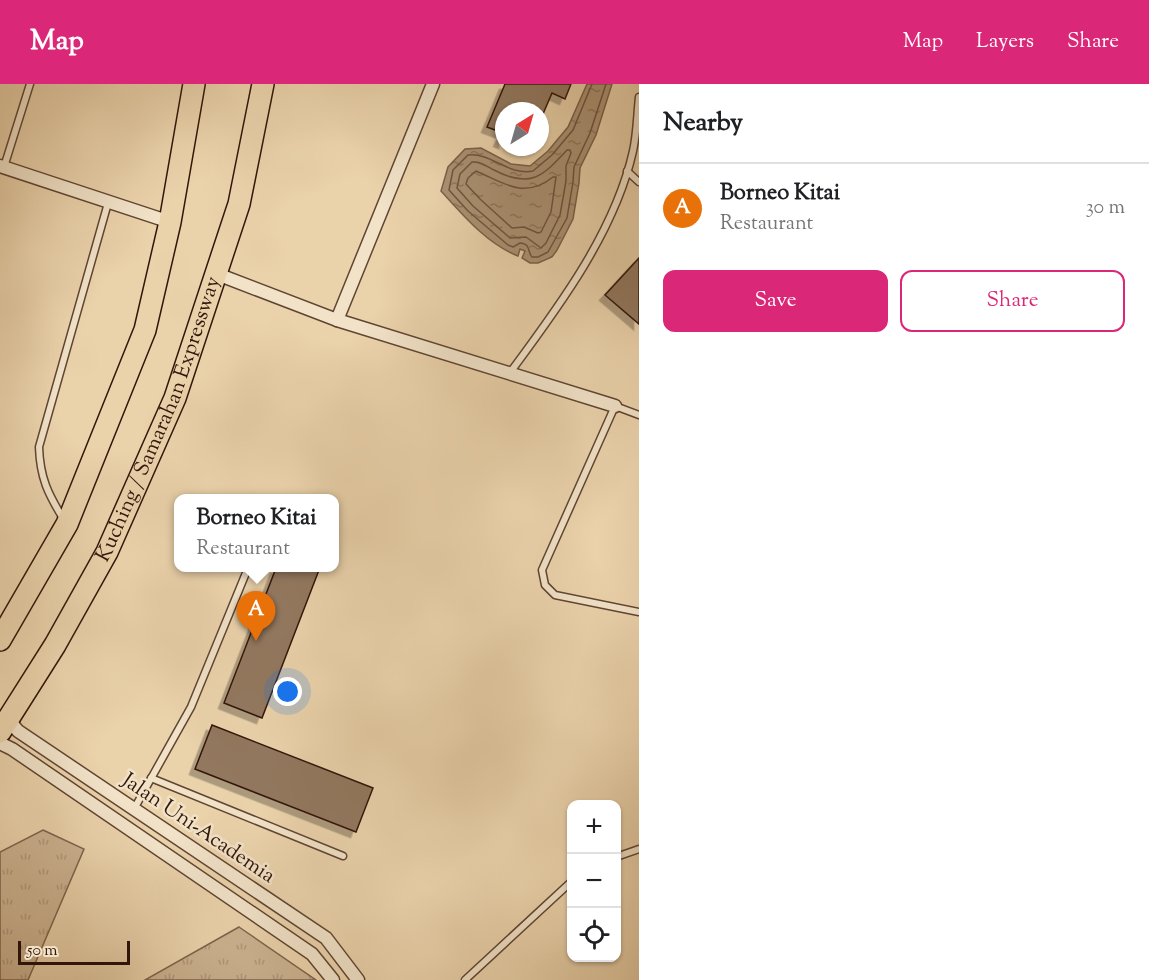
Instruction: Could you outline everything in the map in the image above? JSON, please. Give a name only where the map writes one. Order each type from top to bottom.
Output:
[{"type":"highway","points":[[0,640],[67,524],[145,330],[170,222],[194,84]]},
{"type":"highway","name":"Kuching / Samarahan Expressway","points":[[4,726],[55,645],[108,552],[175,398],[239,204],[263,84]]},
{"type":"street","points":[[337,320],[433,84]]},
{"type":"street","points":[[2,167],[170,222]]},
{"type":"street","points":[[217,274],[337,320],[615,406]]},
{"type":"street","name":"Jalan Uni-Academia","points":[[4,726],[18,731],[326,938],[358,980]]},
{"type":"street","name":"Jalan Uni-Academia","points":[[0,743],[12,748],[312,954],[333,980]]},
{"type":"lane","points":[[2,167],[30,84]]},
{"type":"lane","points":[[509,374],[587,261],[616,203],[627,171],[637,125],[639,97]]},
{"type":"lane","points":[[627,171],[639,182]]},
{"type":"lane","points":[[67,524],[48,494],[42,477],[39,447],[108,203]]},
{"type":"lane","points":[[639,415],[615,406],[542,570],[544,585],[555,595],[639,612]]},
{"type":"lane","points":[[134,809],[191,707],[246,572]]},
{"type":"lane","points":[[151,778],[343,856]]},
{"type":"lane","points":[[621,855],[639,849]]},
{"type":"lane","points":[[465,980],[567,887]]},
{"type":"green space","points":[[43,830],[84,849],[28,980],[0,980],[0,852]]},
{"type":"green space","points":[[239,927],[316,980],[145,980]]},
{"type":"water","points":[[587,84],[612,84],[596,135],[580,168],[573,219],[552,257],[538,263],[530,263],[522,258],[525,251],[520,249],[518,256],[507,251],[467,219],[441,191],[448,167],[465,149],[481,148],[511,164],[530,166],[542,156],[549,156],[549,150],[568,127]]},
{"type":"building","points":[[505,84],[571,84],[565,99],[552,93],[548,102],[497,102]]},
{"type":"building","points":[[495,108],[495,130],[487,127]]},
{"type":"building","points":[[639,258],[639,324],[605,295]]},
{"type":"building","points":[[274,572],[318,572],[262,718],[224,703]]},
{"type":"building","points":[[212,725],[373,788],[356,832],[195,769]]},
{"type":"place","name":"Borneo Kitai","points":[[256,641]]}]
